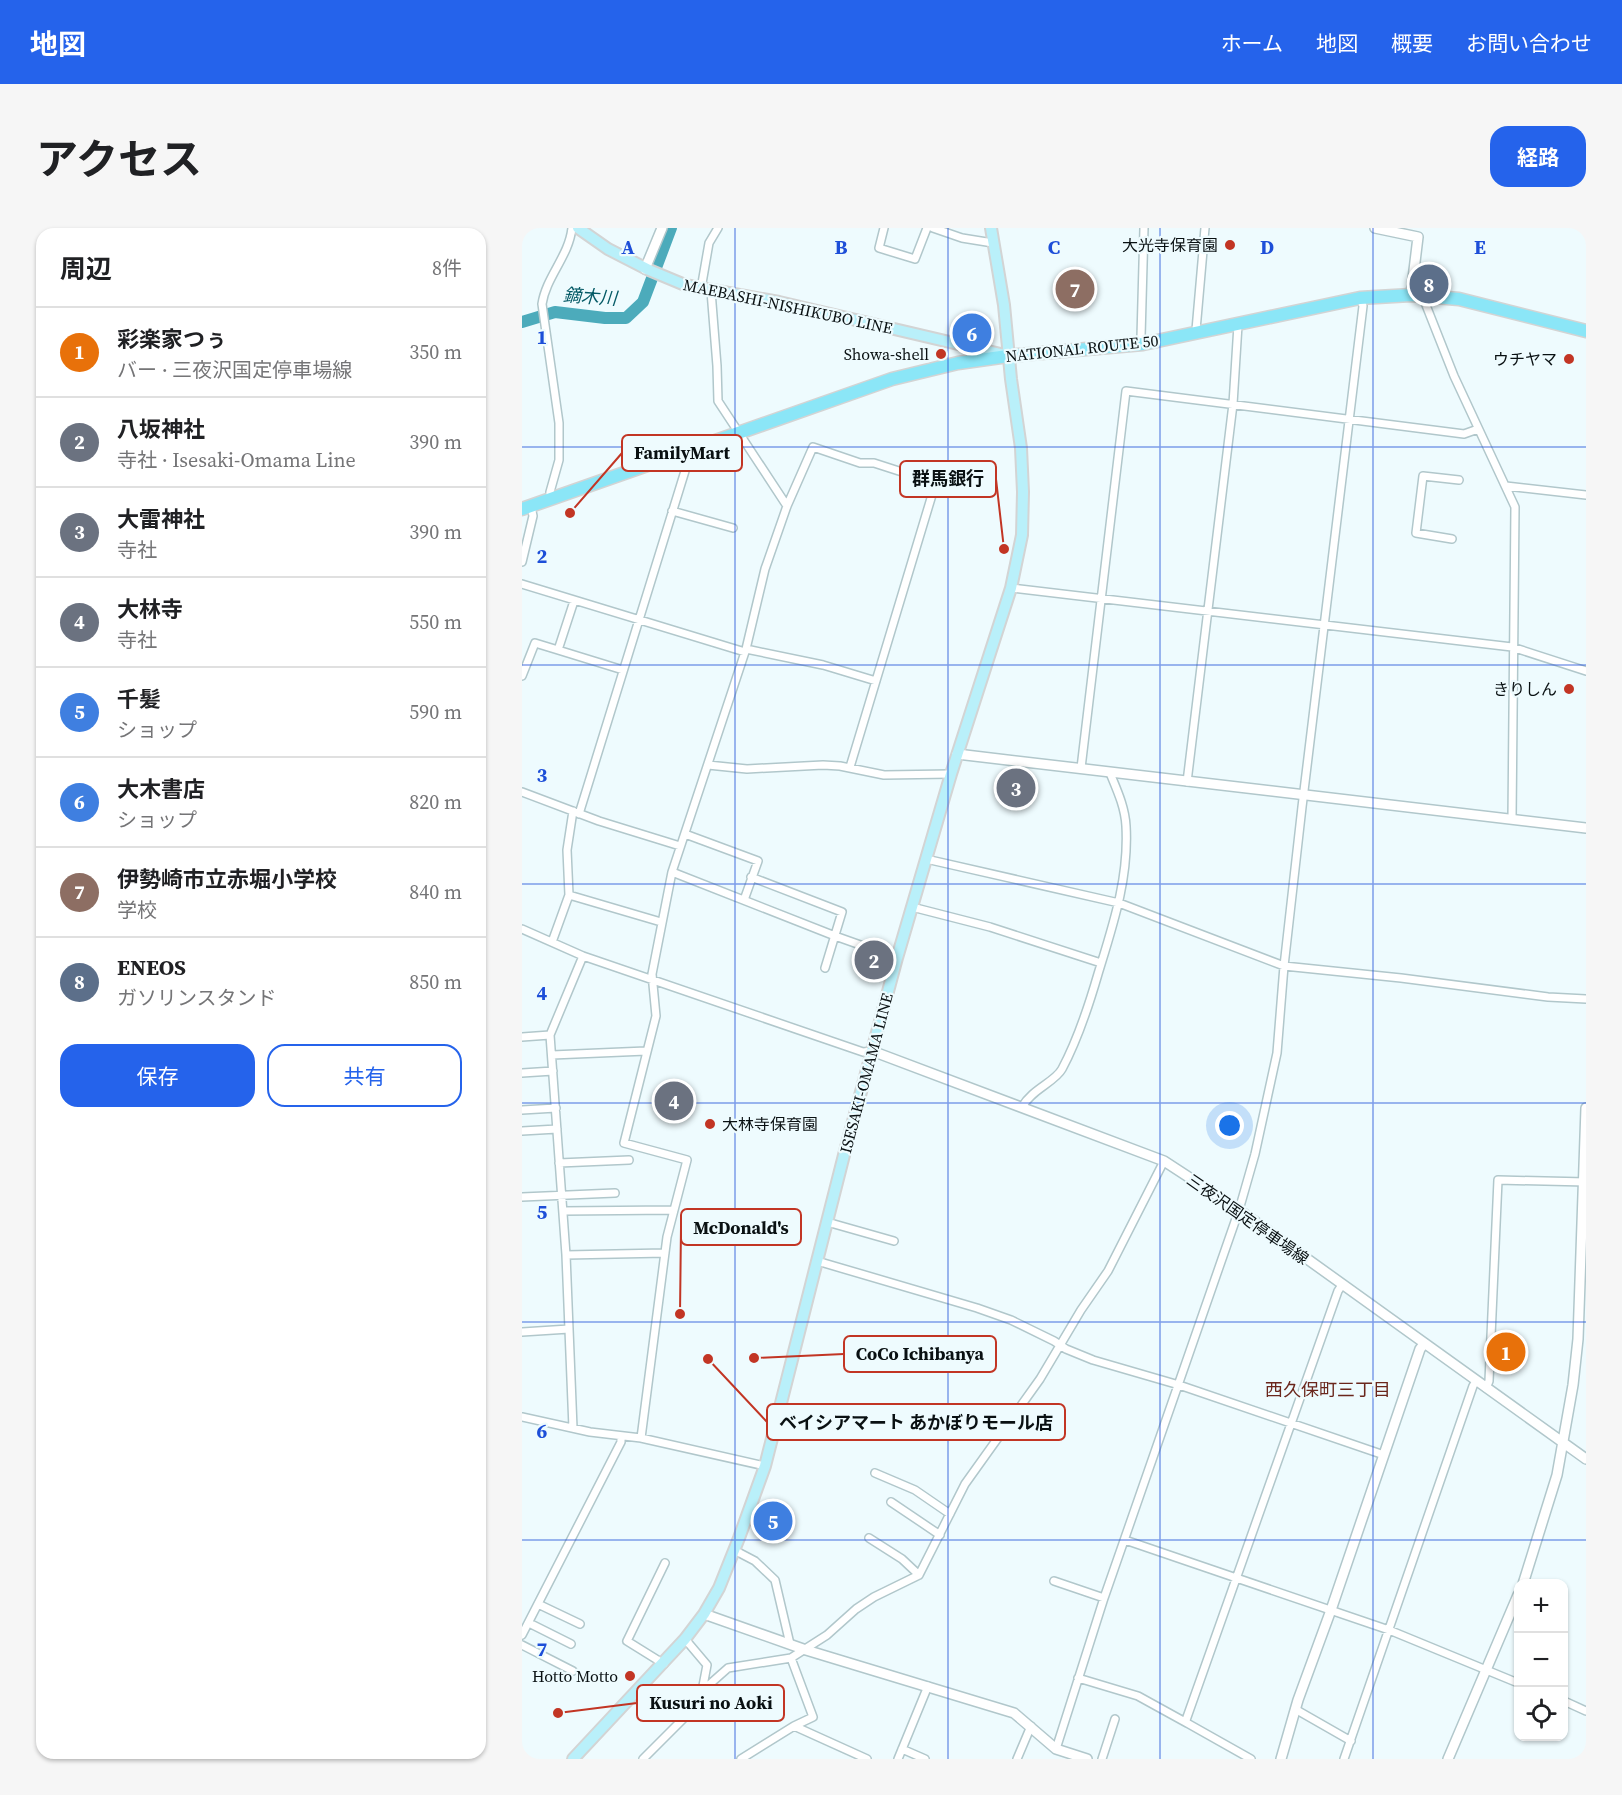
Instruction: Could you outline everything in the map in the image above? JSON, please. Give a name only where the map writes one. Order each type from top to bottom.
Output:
[{"type":"highway","name":"NATIONAL ROUTE 50","points":[[527,507],[915,372],[1008,356],[1122,347],[1238,325],[1360,298],[1417,295],[1459,299],[1586,331]]},
{"type":"main road","name":"MAEBASHI-NISHIKUBO LINE","points":[[578,228],[608,249],[647,270],[706,290],[779,302],[1008,356]]},
{"type":"main road","name":"ISESAKI-OMAMA LINE","points":[[573,1759],[685,1639],[704,1614],[734,1550],[765,1466],[897,958],[957,754],[1011,588],[1022,535],[1021,448],[1008,356],[1004,305],[991,228]]},
{"type":"street","points":[[550,499],[560,444],[556,397],[542,309],[543,295],[569,243],[572,228]]},
{"type":"street","points":[[647,270],[662,228]]},
{"type":"street","points":[[718,228],[709,243],[706,290],[717,366],[718,401],[788,506]]},
{"type":"street","points":[[884,228],[879,248],[915,259],[927,228]]},
{"type":"street","points":[[933,228],[962,238],[993,243]]},
{"type":"street","points":[[1141,337],[1143,228]]},
{"type":"street","points":[[1196,330],[1205,228]]},
{"type":"street","points":[[1375,228],[1418,232],[1417,295],[1515,507],[1512,819]]},
{"type":"street","points":[[1056,1749],[1104,1598],[1239,1210],[1255,1154],[1277,1053],[1284,966],[1363,306],[1360,298]]},
{"type":"street","points":[[1187,782],[1233,404],[1238,325]]},
{"type":"street","points":[[1082,768],[1126,392],[1464,434],[1478,429]]},
{"type":"street","points":[[641,1438],[665,1253],[687,1160],[624,1143],[656,1016],[652,978],[661,922],[680,846],[745,650],[760,583],[788,506],[813,447],[860,463],[874,462],[933,482],[935,485],[850,767]]},
{"type":"street","points":[[552,942],[569,895],[567,850],[576,812],[685,471],[685,452]]},
{"type":"street","points":[[1452,539],[1416,533],[1423,476],[1459,480]]},
{"type":"street","points":[[1506,486],[1586,495]]},
{"type":"street","points":[[522,562],[533,513],[527,507]]},
{"type":"street","points":[[672,511],[733,528]]},
{"type":"street","points":[[522,584],[745,650],[823,665],[876,681]]},
{"type":"street","points":[[1011,588],[1512,647],[1586,671]]},
{"type":"street","points":[[558,650],[574,601]]},
{"type":"street","points":[[522,676],[535,643],[623,670]]},
{"type":"street","points":[[957,754],[1586,828]]},
{"type":"street","points":[[708,765],[747,769],[823,765],[850,767],[884,776],[951,774]]},
{"type":"street","points":[[1022,1107],[1026,1099],[1061,1070],[1090,1000],[1124,885],[1126,826],[1124,808],[1110,773]]},
{"type":"street","points":[[522,792],[680,846]]},
{"type":"street","points":[[685,834],[758,861],[744,900]]},
{"type":"street","points":[[926,859],[1119,903],[1284,966],[1548,997],[1586,999]]},
{"type":"street","points":[[672,872],[897,958]]},
{"type":"street","points":[[751,877],[842,912],[825,968]]},
{"type":"street","points":[[569,895],[661,922]]},
{"type":"street","points":[[912,907],[990,927],[1101,963]]},
{"type":"street","points":[[522,929],[584,956],[863,1052],[872,1051]]},
{"type":"street","points":[[573,1428],[566,1255],[550,1035],[584,956]]},
{"type":"street","points":[[522,1037],[550,1035]]},
{"type":"street","points":[[552,1055],[646,1051]]},
{"type":"street","name":"三夜沢国定停車場線","points":[[872,1051],[1164,1161],[1239,1210],[1586,1459]]},
{"type":"street","points":[[522,1073],[553,1071]]},
{"type":"street","points":[[522,1110],[556,1108]]},
{"type":"street","points":[[1525,1579],[1557,1475],[1573,1384],[1578,1339],[1586,1108]]},
{"type":"street","points":[[522,1131],[557,1128]]},
{"type":"street","points":[[560,1163],[628,1160]]},
{"type":"street","points":[[643,1759],[686,1716],[702,1691],[728,1668],[791,1658],[806,1650],[874,1597],[919,1575],[965,1484],[1015,1416],[1119,1250],[1164,1161]]},
{"type":"street","points":[[1486,1388],[1489,1381],[1498,1180],[1585,1182]]},
{"type":"street","points":[[522,1197],[615,1193]]},
{"type":"street","points":[[562,1211],[674,1210]]},
{"type":"street","points":[[827,1222],[894,1241]]},
{"type":"street","points":[[566,1255],[665,1253]]},
{"type":"street","points":[[818,1261],[1004,1317],[1093,1360],[1179,1385],[1384,1455]]},
{"type":"street","points":[[1187,1724],[1186,1720],[1290,1424],[1342,1285]]},
{"type":"street","points":[[522,1332],[569,1329]]},
{"type":"street","points":[[1281,1759],[1295,1709],[1420,1349],[1424,1344]]},
{"type":"street","points":[[1344,1759],[1476,1382]]},
{"type":"street","points":[[522,1417],[621,1437],[641,1438],[765,1466]]},
{"type":"street","points":[[522,1635],[621,1442],[621,1437]]},
{"type":"street","points":[[875,1473],[915,1490],[950,1514]]},
{"type":"street","points":[[891,1502],[940,1535]]},
{"type":"street","points":[[869,1538],[902,1559],[919,1575]]},
{"type":"street","points":[[1125,1540],[1389,1630],[1514,1681]]},
{"type":"street","points":[[734,1550],[755,1561],[775,1580],[790,1644]]},
{"type":"street","points":[[664,1563],[627,1641],[664,1664]]},
{"type":"street","points":[[1054,1581],[1104,1598]]},
{"type":"street","points":[[538,1604],[579,1624]]},
{"type":"street","points":[[1448,1759],[1514,1604]]},
{"type":"street","points":[[704,1614],[806,1650],[1014,1713],[1056,1749],[1087,1759]]},
{"type":"street","points":[[526,1625],[571,1644]]},
{"type":"street","points":[[685,1639],[707,1665],[702,1691]]},
{"type":"street","points":[[522,1645],[573,1671]]},
{"type":"street","points":[[741,1759],[813,1717],[791,1658]]},
{"type":"street","points":[[1078,1678],[1138,1696],[1251,1759]]},
{"type":"street","points":[[898,1759],[928,1686]]},
{"type":"street","points":[[1568,1703],[1586,1711]]},
{"type":"street","points":[[1295,1709],[1351,1740]]},
{"type":"street","points":[[1102,1759],[1115,1719]]},
{"type":"street","points":[[794,1726],[867,1759]]},
{"type":"street","points":[[1017,1759],[1031,1726]]},
{"type":"street","points":[[902,1749],[925,1759]]},
{"type":"waterway","name":"鏑木川","points":[[522,322],[555,312],[626,318],[643,302],[671,228]]},
{"type":"place","name":"大光寺保育園","points":[[1230,245]]},
{"type":"place","name":"ENEOS","points":[[1429,284]]},
{"type":"place","name":"伊勢崎市立赤堀小学校","points":[[1075,289]]},
{"type":"place","name":"大木書店","points":[[972,333]]},
{"type":"place","name":"Showa-shell","points":[[941,354]]},
{"type":"place","name":"ウチヤマ","points":[[1569,359]]},
{"type":"place","name":"FamilyMart","points":[[570,513]]},
{"type":"place","name":"群馬銀行","points":[[1004,549]]},
{"type":"place","name":"きりしん","points":[[1569,689]]},
{"type":"place","name":"大雷神社","points":[[1016,788]]},
{"type":"place","name":"八坂神社","points":[[874,960]]},
{"type":"place","name":"大林寺","points":[[674,1101]]},
{"type":"place","name":"大林寺保育園","points":[[710,1124]]},
{"type":"place","name":"McDonald's","points":[[680,1314]]},
{"type":"place","name":"彩楽家つぅ","points":[[1506,1352]]},
{"type":"place","name":"CoCo Ichibanya","points":[[754,1358]]},
{"type":"place","name":"ベイシアマート あかぼりモール店","points":[[708,1359]]},
{"type":"place","name":"千髪","points":[[773,1521]]},
{"type":"place","name":"Hotto Motto","points":[[630,1676]]},
{"type":"place","name":"Kusuri no Aoki","points":[[558,1713]]},
{"type":"district","name":"西久保町三丁目","points":[[1328,1390]]}]
